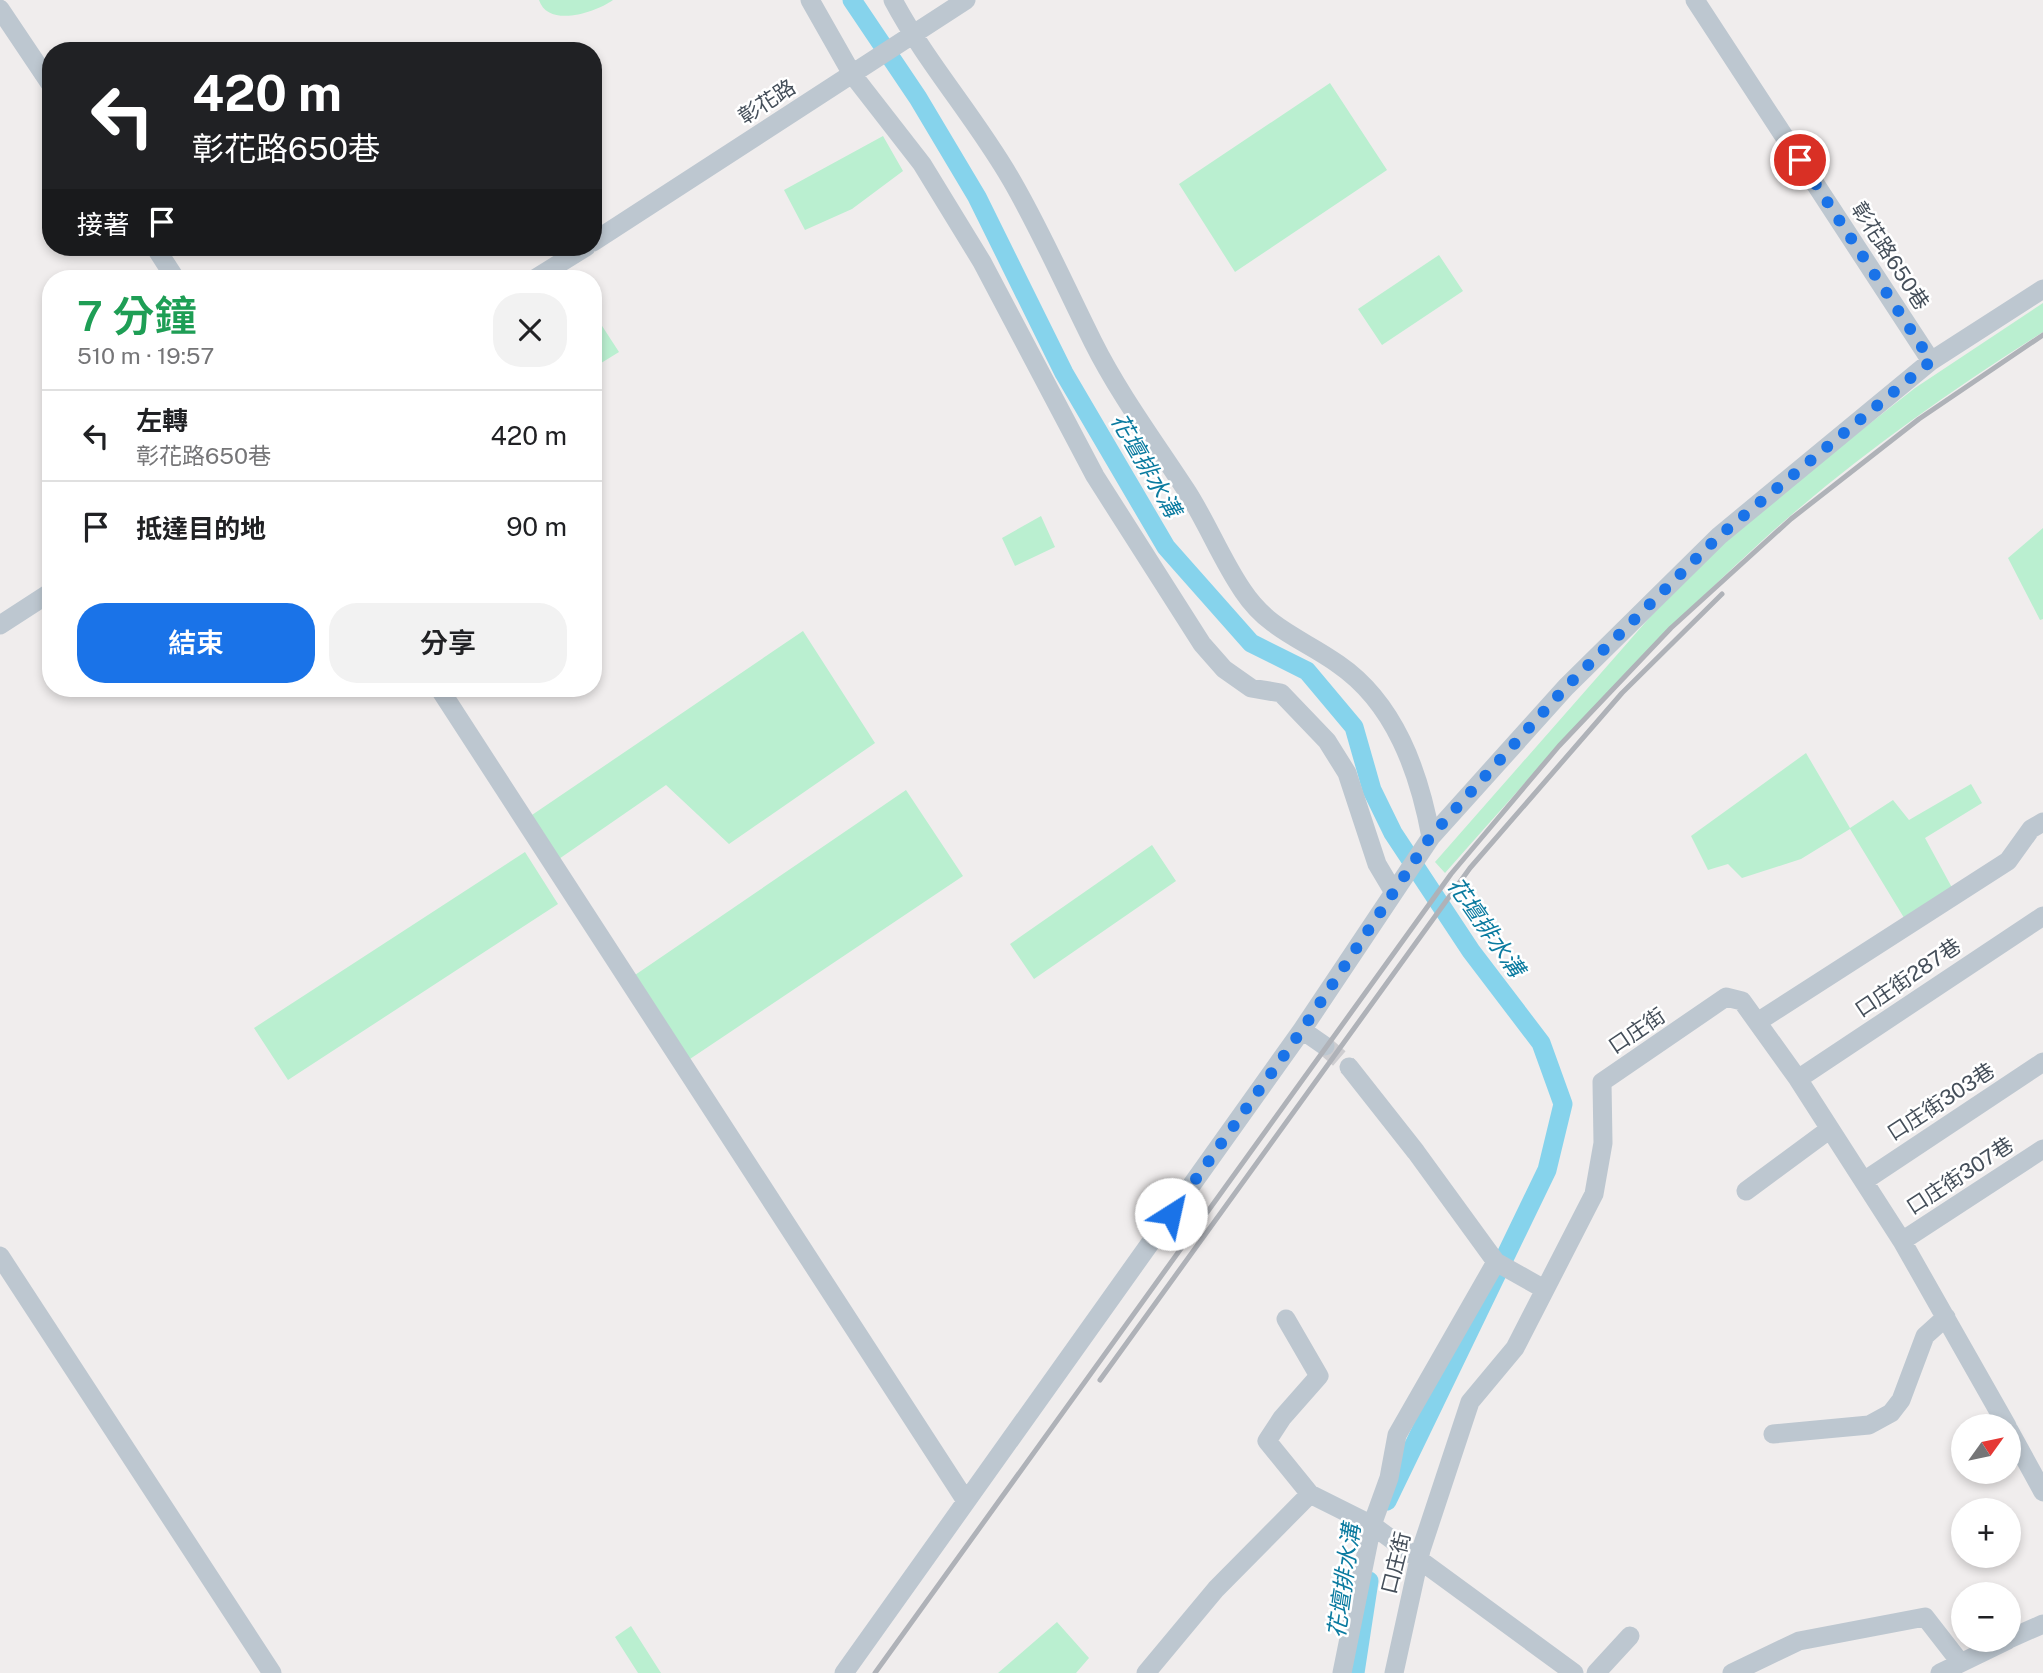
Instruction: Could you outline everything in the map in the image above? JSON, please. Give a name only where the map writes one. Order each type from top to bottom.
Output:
[{"type":"street","points":[[810,0],[852,74],[922,164],[982,262],[1095,476],[1202,644],[1224,669],[1251,688],[1282,693],[1327,741],[1348,773],[1377,864],[1397,885]]},
{"type":"street","points":[[893,0],[907,38],[1012,180],[1093,343],[1141,424],[1187,492],[1243,592],[1283,633],[1339,664],[1388,715],[1410,760],[1425,806],[1429,840]]},
{"type":"street","name":"彰花路","points":[[602,236],[966,0]]},
{"type":"street","name":"彰花路650巷","points":[[1695,0],[1931,361]]},
{"type":"street","points":[[0,9],[42,72]]},
{"type":"street","points":[[549,270],[571,256]]},
{"type":"street","points":[[844,1673],[1302,1030],[1429,840],[1566,687],[1719,536],[1931,361],[2043,289]]},
{"type":"street","points":[[0,625],[42,598]]},
{"type":"street","points":[[445,697],[966,1502]]},
{"type":"street","points":[[1759,1021],[2008,861],[2031,829],[2043,822]]},
{"type":"street","name":"口庄街287巷","points":[[1798,1079],[2043,916]]},
{"type":"street","name":"口庄街","points":[[1394,1673],[1419,1562],[1470,1402],[1516,1348],[1539,1287],[1594,1194],[1603,1143],[1602,1082],[1726,997],[1742,1001],[1759,1021],[1798,1079],[1902,1241],[2000,1414]]},
{"type":"street","points":[[1302,1030],[1325,1046]]},
{"type":"street","name":"口庄街303巷","points":[[1864,1181],[2043,1062]]},
{"type":"street","points":[[1349,1067],[1499,1264],[1539,1287]]},
{"type":"street","points":[[1746,1191],[1830,1129]]},
{"type":"street","name":"口庄街307巷","points":[[1902,1241],[2043,1149]]},
{"type":"street","points":[[0,1256],[272,1673]]},
{"type":"street","points":[[1342,1673],[1372,1525],[1390,1478],[1397,1435],[1499,1264]]},
{"type":"street","points":[[1773,1434],[1869,1425],[1891,1413],[1901,1400],[1925,1336],[1947,1317]]},
{"type":"street","points":[[1286,1319],[1319,1376],[1282,1418],[1268,1441],[1310,1494],[1372,1525],[1574,1673]]},
{"type":"street","name":"口庄街","points":[[2021,1451],[2043,1490]]},
{"type":"street","points":[[1146,1673],[1216,1589],[1310,1494]]},
{"type":"street","points":[[1731,1673],[1799,1641],[1925,1617],[1960,1662]]},
{"type":"street","points":[[2021,1634],[2043,1624]]},
{"type":"street","points":[[1597,1673],[1630,1636]]},
{"type":"street","points":[[1940,1673],[1982,1652]]},
{"type":"green space","points":[[539,0],[613,0],[584,13],[562,16],[544,9]]},
{"type":"green space","points":[[1330,83],[1387,170],[1235,272],[1179,184]]},
{"type":"green space","points":[[883,136],[903,171],[852,209],[805,230],[784,190]]},
{"type":"green space","points":[[1439,255],[1463,291],[1382,345],[1358,309]]},
{"type":"green space","points":[[2043,303],[2043,332],[1934,404],[1864,456],[1796,511],[1721,579],[1600,702],[1445,873],[1435,862],[1651,616],[1747,520],[1915,388]]},
{"type":"green space","points":[[602,326],[619,352],[602,362]]},
{"type":"green space","points":[[1041,516],[1055,547],[1015,566],[1002,538]]},
{"type":"green space","points":[[2043,528],[2043,619],[2040,620],[2008,558]]},
{"type":"green space","points":[[803,631],[875,743],[729,844],[666,785],[556,861],[529,817]]},
{"type":"green space","points":[[1806,753],[1850,828],[1893,800],[1909,820],[1971,784],[1982,803],[1925,838],[1956,895],[1909,926],[1850,829],[1801,859],[1742,878],[1728,864],[1708,870],[1691,836]]},
{"type":"green space","points":[[906,790],[963,876],[687,1061],[635,975]]},
{"type":"green space","points":[[1152,845],[1176,881],[1034,979],[1010,944]]},
{"type":"green space","points":[[525,852],[558,904],[288,1080],[254,1028]]},
{"type":"green space","points":[[1057,1622],[1089,1658],[1076,1673],[998,1673]]},
{"type":"green space","points":[[631,1626],[661,1673],[638,1673],[615,1637]]},
{"type":"waterway","name":"花壇排水溝","points":[[852,0],[918,98],[977,197],[1064,373],[1166,547],[1251,643],[1307,671],[1354,727],[1372,790],[1393,833],[1471,951],[1541,1043],[1563,1104],[1547,1170],[1387,1501]]},
{"type":"waterway","name":"花壇排水溝","points":[[1355,1673],[1369,1581]]},
{"type":"tunnel","points":[[1325,1046],[1349,1067]]},
{"type":"railway","points":[[875,1673],[1451,874],[1559,746],[1671,628],[1791,519],[1919,419],[2043,335]]},
{"type":"railway","points":[[1100,1380],[1470,868],[1622,693],[1722,594]]},
{"type":"route","points":[[1171,1214],[1302,1030],[1431,836],[1566,687],[1719,536],[1931,361],[1800,160]]}]
